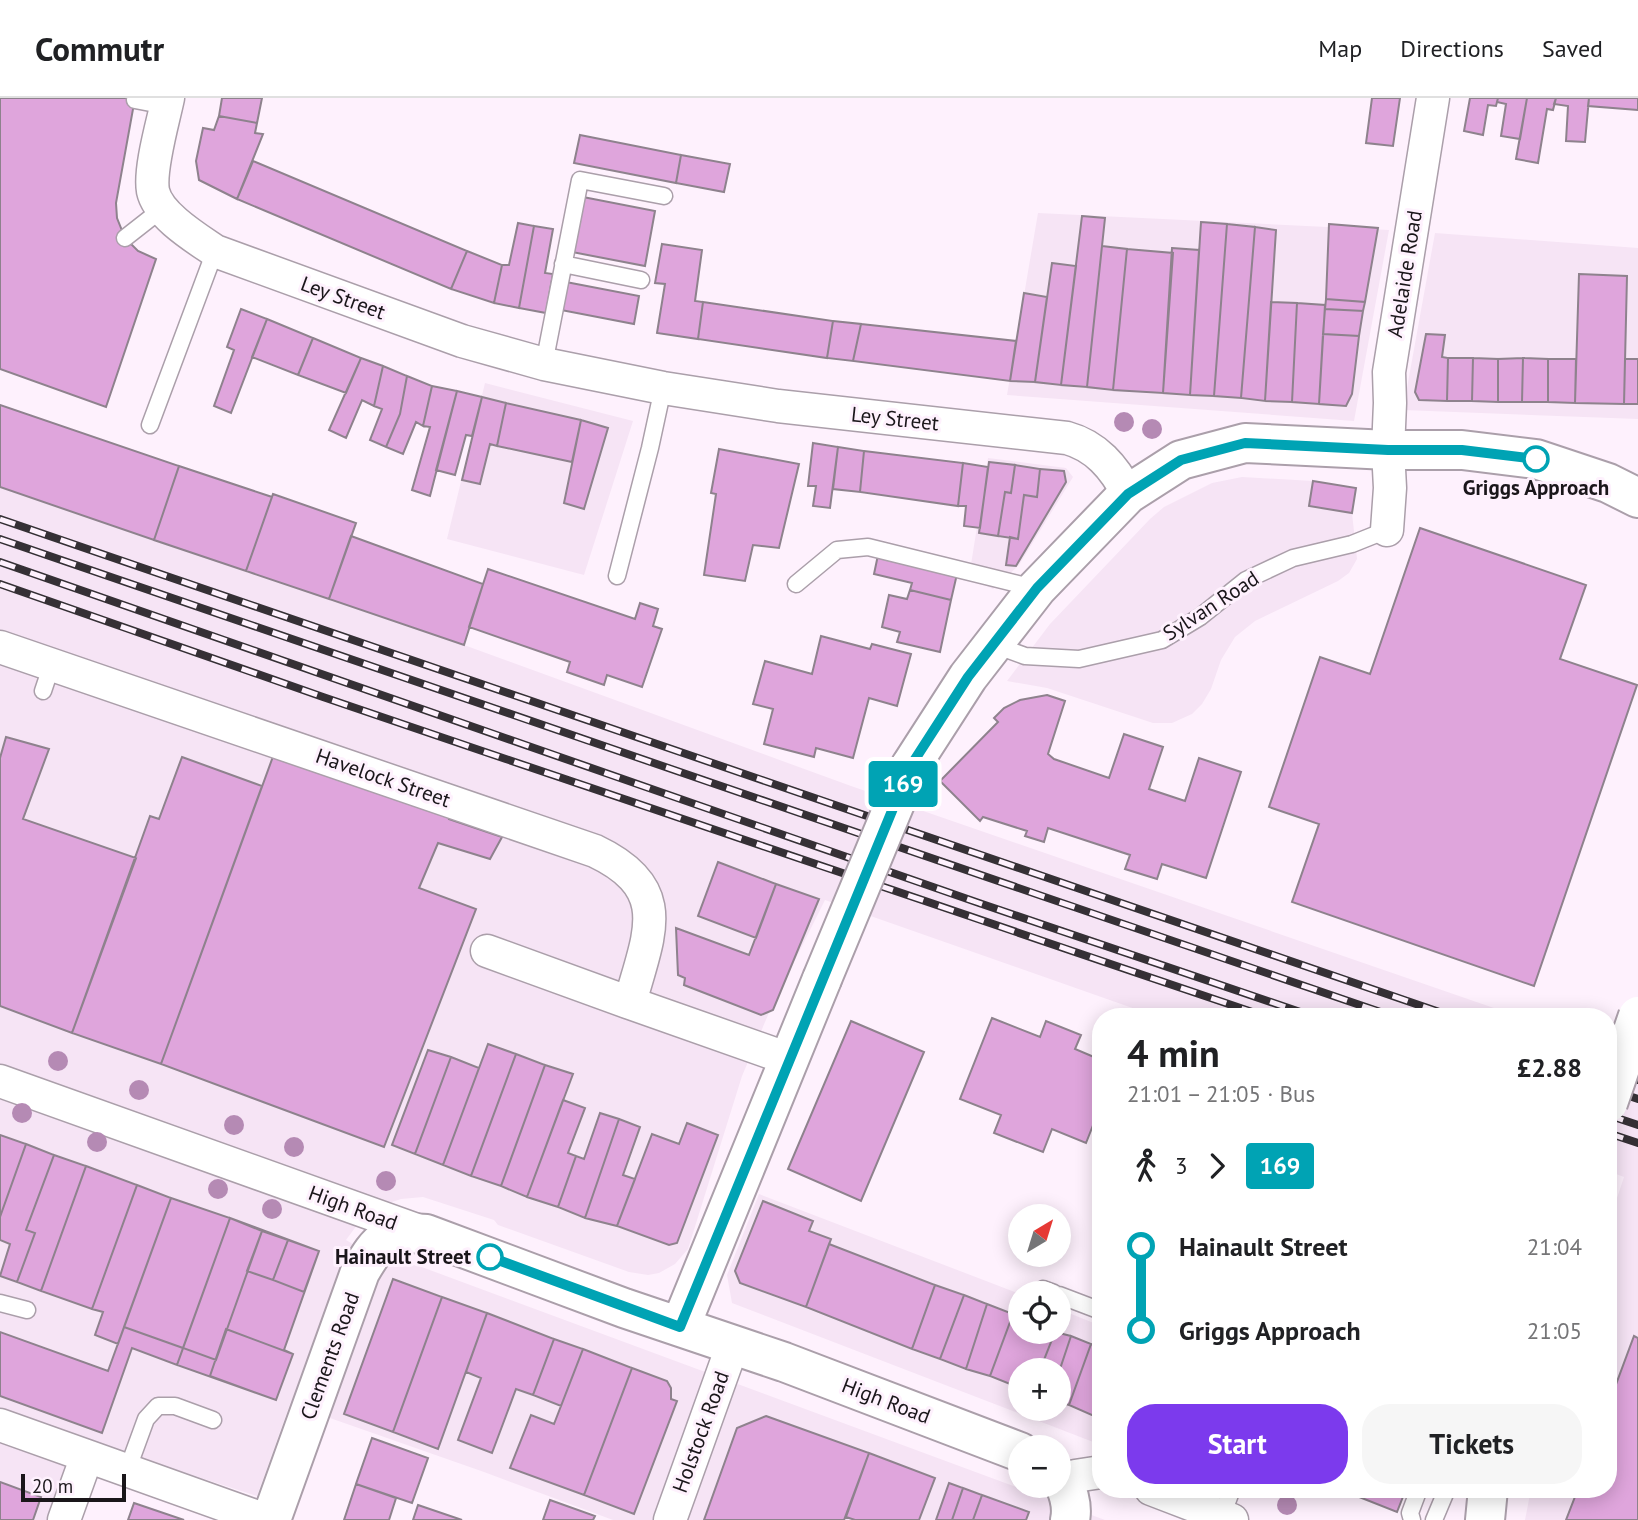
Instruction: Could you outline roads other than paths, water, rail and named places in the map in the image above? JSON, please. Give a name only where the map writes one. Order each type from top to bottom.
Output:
[{"type":"street","name":"Adelaide Road","points":[[1388,450],[1389,372],[1433,98]]},
{"type":"street","points":[[158,201],[152,176],[167,102]]},
{"type":"street","name":"Ley Street","points":[[158,201],[187,233],[215,251],[463,341],[544,364],[663,388],[778,406],[1067,438],[1084,443],[1097,453],[1119,478],[1128,494]]},
{"type":"street","points":[[680,1327],[910,767],[968,677],[1037,588],[1128,494],[1181,460],[1245,443],[1388,450],[1462,450],[1536,459],[1608,483],[1638,498]]},
{"type":"street","name":"Sylvan Road","points":[[1387,530],[1390,488],[1388,450]]},
{"type":"street","name":"Havelock Street","points":[[0,646],[47,678],[147,705],[595,851],[616,861],[637,880],[649,903],[650,929],[630,1003]]},
{"type":"street","points":[[487,951],[789,1059]]},
{"type":"street","points":[[1617,1077],[1638,1016]]},
{"type":"street","name":"High Road","points":[[0,1081],[680,1327],[784,1362],[1008,1447]]},
{"type":"street","name":"Clements Road","points":[[0,1425],[269,1520],[360,1272],[374,1248],[388,1236],[405,1232],[426,1234]]},
{"type":"street","name":"Holstock Road","points":[[670,1520],[733,1345]]},
{"type":"street","points":[[64,1520],[87,1456]]},
{"type":"street","points":[[1071,1477],[1092,1473]]},
{"type":"street","points":[[1069,1498],[1070,1520]]},
{"type":"street","points":[[1188,1498],[1229,1508]]},
{"type":"street","points":[[1485,1520],[1487,1498]]},
{"type":"lane","points":[[135,100],[167,102]]},
{"type":"lane","points":[[544,364],[580,180],[664,196]]},
{"type":"lane","points":[[125,238],[158,201]]},
{"type":"lane","points":[[150,425],[215,251]]},
{"type":"lane","points":[[563,264],[641,279]]},
{"type":"lane","points":[[617,576],[663,388]]},
{"type":"lane","name":"Sylvan Road","points":[[995,645],[1025,656],[1079,659],[1161,640],[1200,617],[1246,579],[1293,558],[1352,544],[1387,530]]},
{"type":"lane","points":[[796,584],[837,550],[868,547],[1037,588]]},
{"type":"lane","points":[[1071,1300],[1092,1308]]},
{"type":"lane","points":[[0,1303],[27,1310]]},
{"type":"lane","points":[[127,1471],[146,1419],[158,1406],[175,1406],[213,1420]]},
{"type":"lane","points":[[1412,1520],[1410,1513],[1416,1498]]},
{"type":"lane","points":[[1434,1520],[1443,1498]]},
{"type":"railway","points":[[0,519],[1428,1008]]},
{"type":"railway","points":[[0,539],[1369,1008]]},
{"type":"railway","points":[[0,562],[1288,1008]]},
{"type":"railway","points":[[0,584],[323,697],[1240,1008]]},
{"type":"railway","points":[[1617,1073],[1638,1080]]},
{"type":"railway","points":[[1617,1092],[1638,1099]]},
{"type":"railway","points":[[1617,1118],[1638,1125]]},
{"type":"railway","points":[[1617,1136],[1638,1143]]},
{"type":"place","name":"Griggs Approach","points":[[1536,459]]},
{"type":"place","name":"Hainault Street","points":[[490,1257]]}]
